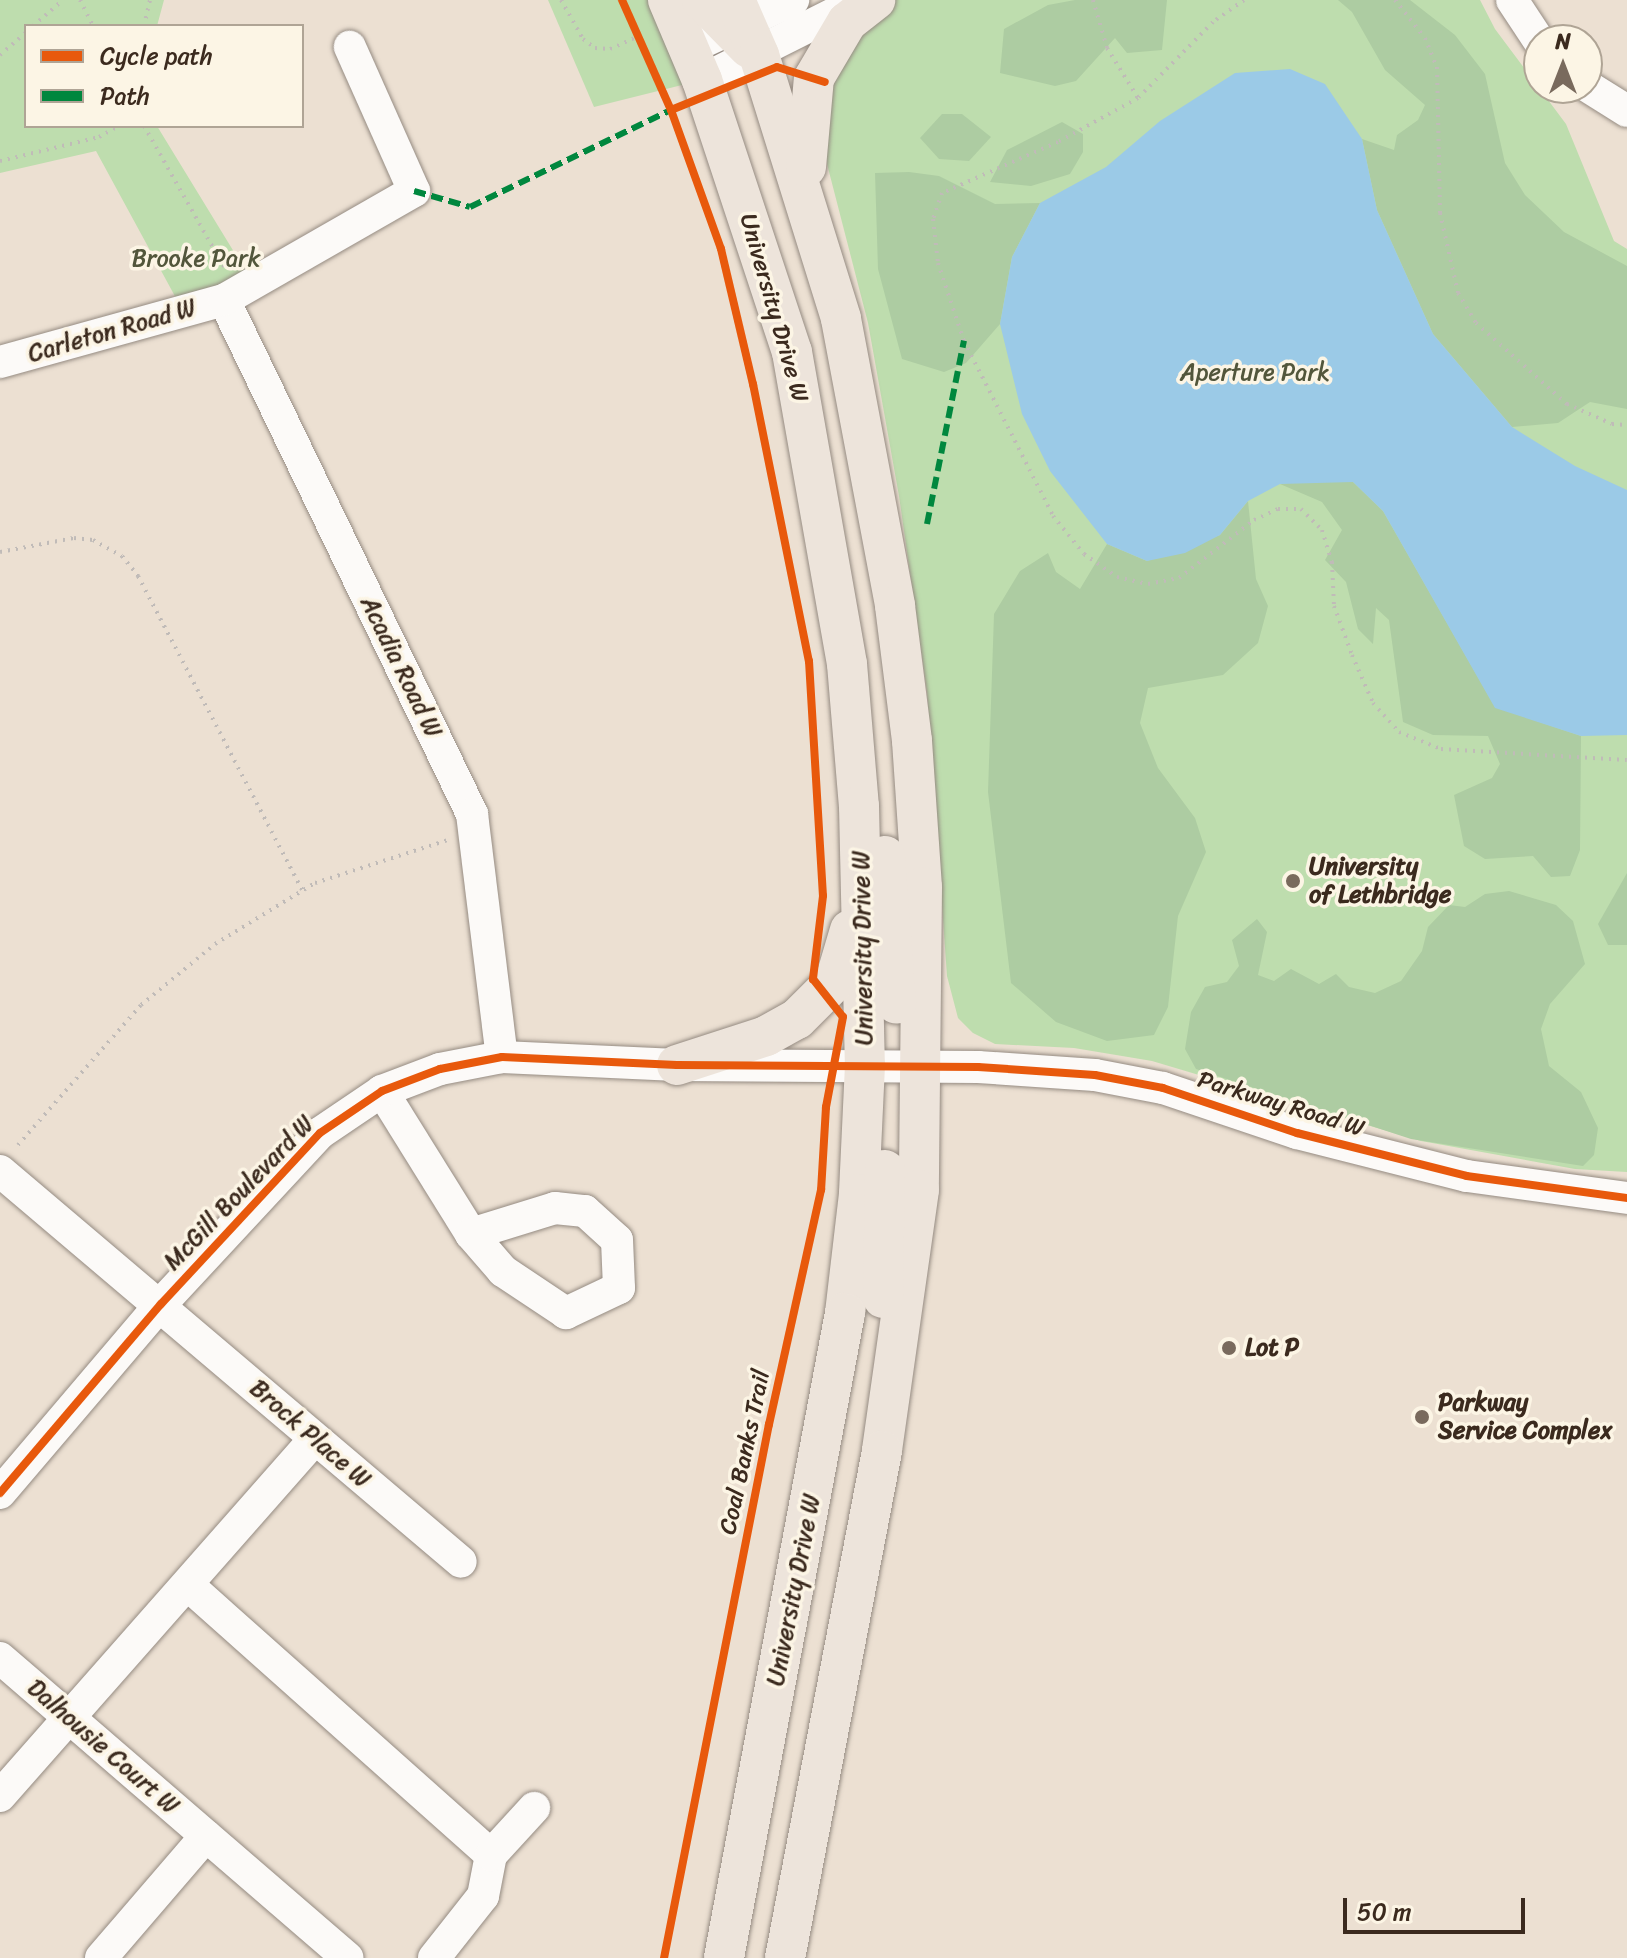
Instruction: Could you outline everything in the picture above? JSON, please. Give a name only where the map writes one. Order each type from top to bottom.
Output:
[{"type":"main road","name":"University Drive W","points":[[668,0],[696,64],[792,352],[847,664],[861,879],[865,1065],[859,1194],[845,1313],[724,1958]]},
{"type":"main road","points":[[702,0],[742,28],[805,195],[841,319],[895,606],[921,872],[919,1190],[894,1373],[785,1958]]},
{"type":"main road","points":[[805,195],[807,113],[814,78],[847,22],[875,0]]},
{"type":"main road","points":[[847,664],[884,847],[896,1004],[921,1065]]},
{"type":"main road","points":[[677,1065],[766,1036],[820,1001],[835,981],[844,957],[861,879]]},
{"type":"main road","points":[[865,1065],[878,1082],[886,1149],[883,1305],[894,1373]]},
{"type":"street","points":[[696,64],[742,28],[793,0]]},
{"type":"street","points":[[742,28],[861,0]]},
{"type":"street","points":[[1512,0],[1528,24]]},
{"type":"street","name":"Carleton Road W","points":[[0,362],[231,296],[414,191],[350,47]]},
{"type":"street","points":[[1603,96],[1627,111]]},
{"type":"street","name":"Acadia Road W","points":[[231,296],[472,814],[502,1057]]},
{"type":"street","name":"McGill Boulevard W","points":[[0,1493],[161,1304],[320,1133],[382,1091],[440,1069],[502,1057],[677,1065],[921,1065]]},
{"type":"street","name":"Parkway Road W","points":[[921,1065],[1095,1075],[1163,1088],[1297,1133],[1467,1176],[1627,1198]]},
{"type":"street","points":[[382,1091],[471,1234]]},
{"type":"street","points":[[9,1158],[161,1304]]},
{"type":"street","name":"Brock Place W","points":[[161,1304],[461,1562]]},
{"type":"street","points":[[0,1796],[67,1715],[188,1585],[315,1439]]},
{"type":"street","points":[[188,1585],[491,1855]]},
{"type":"street","name":"Dalhousie Court W","points":[[0,1658],[348,1958]]},
{"type":"street","points":[[434,1958],[483,1896],[491,1855],[534,1808]]},
{"type":"street","points":[[101,1958],[206,1836]]},
{"type":"path","points":[[35,24],[63,0]]},
{"type":"path","points":[[80,0],[92,24]]},
{"type":"path","points":[[144,24],[150,0]]},
{"type":"path","points":[[561,0],[577,31],[595,48],[610,49],[637,37]]},
{"type":"path","points":[[1093,0],[1107,48],[1138,98]]},
{"type":"path","points":[[1244,0],[1213,22],[1138,98],[1058,142],[942,193],[933,219],[938,263],[964,341],[1053,516],[1084,554],[1117,577],[1148,584],[1179,578],[1254,520],[1278,509],[1301,509],[1322,530],[1332,562],[1334,606],[1373,703],[1399,732],[1441,749],[1627,760]]},
{"type":"path","points":[[1395,0],[1425,38],[1437,67],[1440,213],[1458,293],[1486,333],[1567,404],[1612,424],[1627,425]]},
{"type":"path","points":[[632,24],[643,49]]},
{"type":"path","points":[[0,55],[24,34]]},
{"type":"path","points":[[0,161],[99,137],[115,128]]},
{"type":"path","points":[[145,128],[231,296]]},
{"type":"path","points":[[0,552],[74,538],[93,540],[122,556],[138,576],[302,890]]},
{"type":"path","points":[[9,1158],[141,1005],[215,944],[302,890],[450,839]]},
{"type":"green space","name":"Brooke Park","points":[[0,0],[164,0],[158,24],[24,24],[24,128],[158,128],[253,283],[183,311],[96,151],[0,173]]},
{"type":"green space","points":[[548,0],[668,0],[702,80],[594,107]]},
{"type":"green space","name":"Aperture Park","points":[[891,0],[1480,0],[1495,29],[1523,66],[1523,104],[1551,104],[1566,124],[1614,241],[1627,249],[1627,1172],[1575,1169],[1421,1141],[1152,1061],[1074,1048],[995,1044],[973,1033],[958,1018],[947,976],[927,692],[899,496],[868,323],[826,160],[835,59]]},
{"type":"green space","points":[[1075,0],[1167,0],[1162,50],[1127,53],[1115,38],[1076,81],[1055,86],[1000,73],[1004,29],[1048,5]]},
{"type":"green space","points":[[1338,0],[1410,0],[1455,35],[1485,74],[1505,163],[1525,195],[1564,232],[1627,266],[1627,409],[1590,402],[1558,423],[1512,427],[1433,334],[1377,210],[1362,139],[1394,150],[1397,135],[1418,120],[1425,105],[1385,70],[1352,12]]},
{"type":"green space","points":[[942,114],[962,114],[991,137],[969,161],[939,159],[920,138]]},
{"type":"green space","points":[[1062,122],[1083,134],[1083,152],[1070,174],[1031,186],[990,182],[1007,150]]},
{"type":"green space","points":[[909,172],[939,176],[995,204],[1040,203],[1012,257],[1000,324],[966,363],[944,372],[902,359],[878,269],[875,173]]},
{"type":"green space","points":[[1310,480],[1353,482],[1383,511],[1495,707],[1581,736],[1580,850],[1570,876],[1551,877],[1533,856],[1485,859],[1464,846],[1454,795],[1492,778],[1500,764],[1488,736],[1433,735],[1403,722],[1389,620],[1376,608],[1373,644],[1358,629],[1346,582],[1325,560],[1342,530],[1322,502],[1280,484]]},
{"type":"green space","points":[[1248,501],[1256,579],[1268,606],[1258,643],[1223,675],[1148,688],[1140,723],[1158,768],[1195,818],[1206,852],[1178,916],[1168,1007],[1154,1035],[1107,1041],[1056,1022],[1011,983],[988,792],[994,614],[1020,571],[1048,553],[1056,572],[1080,589],[1107,544],[1147,561],[1220,535]]},
{"type":"green space","points":[[1627,873],[1627,945],[1608,945],[1598,924]]},
{"type":"green space","points":[[1509,891],[1556,905],[1573,921],[1585,964],[1550,1004],[1541,1029],[1549,1066],[1581,1092],[1598,1128],[1594,1155],[1583,1166],[1411,1139],[1196,1069],[1185,1049],[1191,1012],[1205,987],[1227,982],[1239,966],[1232,940],[1257,919],[1267,932],[1258,975],[1274,981],[1291,969],[1319,984],[1336,974],[1349,987],[1375,993],[1401,981],[1422,951],[1428,927],[1449,905],[1465,907],[1485,894]]},
{"type":"water","points":[[1290,69],[1325,84],[1362,139],[1377,210],[1433,334],[1512,427],[1575,466],[1627,490],[1627,735],[1581,736],[1495,708],[1383,511],[1353,482],[1280,484],[1248,501],[1220,535],[1185,553],[1147,561],[1107,544],[1050,471],[1022,414],[1000,324],[1012,257],[1040,203],[1106,167],[1160,121],[1235,73]]},
{"type":"marked path","points":[[414,191],[470,207],[671,110]]},
{"type":"marked path","points":[[927,524],[964,341]]},
{"type":"cycle path","name":"Coal Banks Trail","points":[[622,0],[671,110],[721,249],[753,384],[809,661],[823,896],[813,979],[843,1017],[826,1107],[821,1190],[769,1424],[664,1958]]},
{"type":"cycle path","points":[[671,110],[777,67],[825,82]]},
{"type":"cycle path","points":[[0,1493],[161,1304],[320,1133],[382,1091],[440,1069],[502,1057],[677,1065],[978,1067],[1095,1075],[1163,1088],[1297,1133],[1467,1176],[1627,1198]]},
{"type":"place","name":"University of Lethbridge","points":[[1293,881]]},
{"type":"place","name":"Lot P","points":[[1229,1348]]},
{"type":"place","name":"Parkway Service Complex","points":[[1422,1417]]}]
